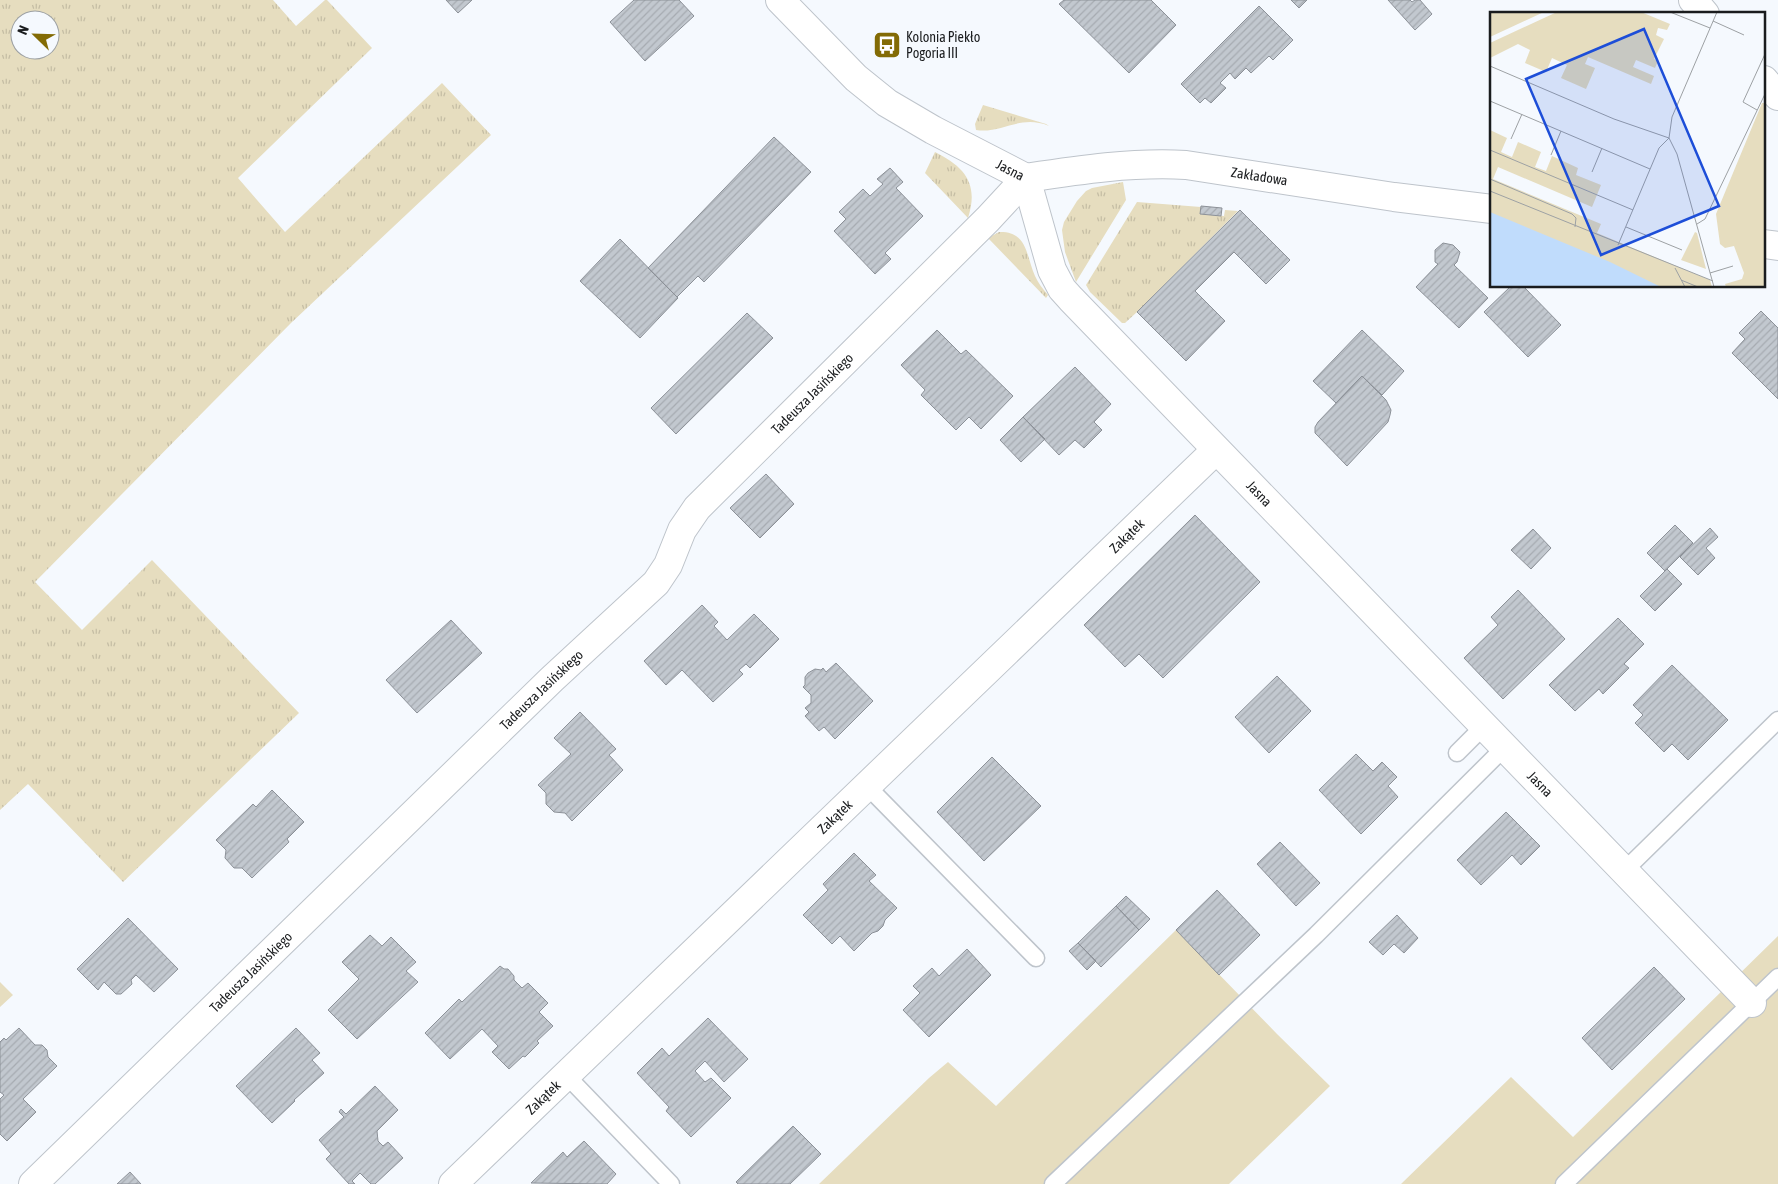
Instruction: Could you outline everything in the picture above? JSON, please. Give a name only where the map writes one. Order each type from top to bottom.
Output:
[{"type":"street","name":"Jasna","points":[[780,0],[856,78],[887,103],[940,134],[1026,178],[1052,270],[1062,289],[1752,1003]]},
{"type":"street","points":[[1693,0],[1703,12]]},
{"type":"street","points":[[1766,82],[1778,96]]},
{"type":"street","name":"Zakładowa","points":[[1026,178],[1116,166],[1186,165],[1490,210]]},
{"type":"street","name":"Tadeusza Jasińskiego","points":[[33,1184],[552,679],[656,584],[668,565],[688,518],[697,508],[988,219],[1026,178]]},
{"type":"street","name":"Zakątek","points":[[454,1184],[1216,450]]},
{"type":"lane","points":[[1624,870],[1778,720]]},
{"type":"lane","points":[[1457,753],[1484,726]]},
{"type":"lane","points":[[1053,1184],[1316,935],[1505,747]]},
{"type":"lane","points":[[866,786],[1036,958]]},
{"type":"lane","points":[[1564,1184],[1778,977]]},
{"type":"lane","points":[[566,1075],[671,1184]]},
{"type":"green space","points":[[0,0],[273,0],[296,26],[327,0],[372,48],[238,178],[285,232],[442,83],[491,135],[291,323],[35,582],[82,630],[152,560],[299,713],[123,882],[28,784],[0,810]]},
{"type":"green space","points":[[983,105],[1049,126],[1029,122],[994,129],[976,130],[975,124]]},
{"type":"green space","points":[[935,152],[954,164],[967,178],[972,195],[968,218],[925,173]]},
{"type":"green space","points":[[1123,182],[1126,200],[1076,282],[1065,252],[1062,230],[1064,222],[1077,201],[1086,191]]},
{"type":"green space","points":[[1137,202],[1201,207],[1201,214],[1224,216],[1225,210],[1238,211],[1137,312],[1125,323],[1122,323],[1090,292],[1086,285]]},
{"type":"green space","points":[[999,232],[1009,233],[1021,240],[1036,279],[1048,295],[1046,298],[988,238]]},
{"type":"green space","points":[[1176,930],[1330,1086],[1229,1184],[819,1184],[948,1062],[996,1106]]},
{"type":"green space","points":[[1778,936],[1778,1184],[1401,1184],[1511,1077],[1573,1137]]},
{"type":"green space","points":[[0,982],[13,995],[0,1007]]},
{"type":"building","points":[[446,0],[472,0],[458,13]]},
{"type":"building","points":[[634,0],[679,0],[694,16],[645,61],[610,22]]},
{"type":"building","points":[[1064,0],[1151,0],[1176,25],[1129,73],[1059,4]]},
{"type":"building","points":[[1291,0],[1307,0],[1299,8]]},
{"type":"building","points":[[1388,0],[1410,0],[1412,2],[1420,0],[1432,14],[1415,30]]},
{"type":"building","points":[[1259,6],[1293,40],[1273,60],[1269,56],[1251,73],[1246,68],[1235,79],[1230,73],[1220,83],[1226,88],[1211,103],[1205,98],[1200,103],[1181,84]]},
{"type":"building","points":[[774,137],[811,172],[704,282],[698,276],[677,297],[648,268]]},
{"type":"building","points":[[890,168],[903,182],[896,188],[923,216],[885,253],[891,259],[875,274],[834,231],[846,219],[839,212],[863,189],[870,196],[883,184],[877,179]]},
{"type":"building","points":[[1201,206],[1222,208],[1221,216],[1200,214]]},
{"type":"building","points":[[1240,210],[1290,260],[1266,284],[1234,252],[1195,291],[1225,321],[1186,361],[1137,312]]},
{"type":"building","points":[[620,239],[678,298],[640,338],[580,281]]},
{"type":"building","points":[[1443,243],[1453,245],[1460,252],[1454,265],[1488,298],[1459,328],[1416,287],[1438,264],[1435,262],[1435,250]]},
{"type":"building","points":[[1509,288],[1525,288],[1561,325],[1528,357],[1484,312]]},
{"type":"building","points":[[1761,311],[1778,328],[1778,399],[1732,353],[1745,339],[1739,333]]},
{"type":"building","points":[[747,313],[773,338],[676,434],[651,408]]},
{"type":"building","points":[[937,330],[961,354],[966,350],[1013,396],[981,429],[969,417],[956,430],[921,395],[925,390],[901,365]]},
{"type":"building","points":[[1362,330],[1404,371],[1382,395],[1362,376],[1336,403],[1313,381]]},
{"type":"building","points":[[1075,367],[1111,404],[1094,422],[1102,430],[1084,448],[1075,440],[1059,455],[1023,417]]},
{"type":"building","points":[[1362,376],[1386,400],[1391,410],[1388,422],[1347,466],[1315,433],[1315,427]]},
{"type":"building","points":[[1023,417],[1045,439],[1021,462],[1000,440]]},
{"type":"building","points":[[766,474],[794,504],[760,538],[730,508]]},
{"type":"building","points":[[1195,515],[1260,582],[1163,678],[1139,654],[1125,667],[1084,625]]},
{"type":"building","points":[[1675,525],[1693,543],[1665,571],[1647,553]]},
{"type":"building","points":[[1710,528],[1718,537],[1706,548],[1715,558],[1698,575],[1680,557]]},
{"type":"building","points":[[1533,529],[1551,548],[1531,569],[1511,550]]},
{"type":"building","points":[[1667,569],[1682,584],[1655,611],[1640,596]]},
{"type":"building","points":[[1518,590],[1565,639],[1503,699],[1464,658],[1498,625],[1491,617]]},
{"type":"building","points":[[702,605],[718,622],[714,626],[727,640],[754,614],[779,639],[750,668],[746,664],[739,670],[743,674],[713,702],[682,670],[666,685],[644,661]]},
{"type":"building","points":[[1618,618],[1644,644],[1624,664],[1629,668],[1603,694],[1599,689],[1575,711],[1549,685]]},
{"type":"building","points":[[451,620],[482,653],[417,713],[386,680]]},
{"type":"building","points":[[836,663],[873,701],[835,739],[824,727],[819,731],[805,716],[809,712],[805,708],[811,703],[811,695],[803,687],[808,673],[815,669],[821,670],[823,668],[826,672]]},
{"type":"building","points":[[1672,665],[1728,720],[1688,760],[1672,744],[1664,752],[1635,723],[1643,715],[1633,705]]},
{"type":"building","points":[[1277,676],[1311,711],[1269,753],[1235,717]]},
{"type":"building","points":[[580,712],[616,749],[609,755],[623,770],[572,821],[565,813],[554,812],[546,804],[546,793],[538,785],[571,754],[554,738]]},
{"type":"building","points":[[1356,754],[1373,771],[1382,762],[1397,777],[1388,786],[1398,797],[1361,834],[1319,790]]},
{"type":"building","points":[[992,757],[1041,806],[984,861],[937,812]]},
{"type":"building","points":[[272,790],[304,822],[287,839],[289,842],[252,878],[242,868],[234,868],[225,858],[226,850],[216,840],[253,804],[256,807]]},
{"type":"building","points":[[1506,812],[1540,846],[1521,865],[1512,855],[1481,885],[1457,860]]},
{"type":"building","points":[[1280,842],[1320,883],[1296,906],[1257,864]]},
{"type":"building","points":[[854,853],[876,875],[869,881],[897,908],[885,920],[883,926],[878,931],[872,933],[854,951],[840,936],[832,944],[803,915],[828,890],[823,884]]},
{"type":"building","points":[[1217,890],[1260,935],[1219,975],[1176,930]]},
{"type":"building","points":[[1126,896],[1150,919],[1139,930],[1116,906]]},
{"type":"building","points":[[1116,906],[1139,930],[1101,967],[1078,943]]},
{"type":"building","points":[[1397,915],[1418,938],[1404,953],[1394,944],[1383,955],[1369,942]]},
{"type":"building","points":[[128,918],[178,969],[154,992],[136,975],[131,980],[132,984],[121,994],[116,994],[104,982],[98,990],[77,969]]},
{"type":"building","points":[[370,935],[382,946],[391,937],[416,962],[406,971],[418,982],[357,1039],[328,1010],[359,979],[342,962]]},
{"type":"building","points":[[1078,943],[1096,961],[1087,970],[1069,951]]},
{"type":"building","points":[[967,949],[991,975],[929,1037],[903,1010],[920,993],[913,986],[932,968],[939,976]]},
{"type":"building","points":[[500,966],[508,969],[514,976],[514,980],[522,988],[528,983],[548,1003],[539,1012],[553,1026],[537,1041],[539,1043],[525,1057],[523,1056],[509,1069],[492,1052],[498,1046],[482,1029],[450,1059],[425,1033],[459,999],[462,1002]]},
{"type":"building","points":[[1654,967],[1685,999],[1612,1070],[1582,1038]]},
{"type":"building","points":[[708,1018],[748,1059],[724,1082],[705,1061],[695,1071],[705,1082],[711,1078],[731,1098],[691,1137],[666,1111],[669,1107],[637,1073],[662,1048],[669,1056]]},
{"type":"building","points":[[19,1028],[35,1045],[42,1045],[47,1050],[48,1057],[57,1066],[23,1099],[36,1112],[7,1141],[0,1134],[0,1099],[4,1095],[0,1092],[0,1042],[4,1038],[6,1040]]},
{"type":"building","points":[[296,1028],[320,1053],[312,1060],[324,1073],[272,1123],[236,1086]]},
{"type":"building","points":[[375,1086],[398,1110],[377,1131],[378,1141],[383,1146],[388,1142],[403,1158],[375,1184],[371,1184],[360,1173],[352,1181],[355,1184],[349,1184],[326,1159],[331,1154],[319,1140],[344,1117],[339,1112],[341,1109],[346,1114]]},
{"type":"building","points":[[793,1126],[821,1154],[790,1184],[738,1184],[736,1182]]},
{"type":"building","points":[[584,1141],[616,1174],[607,1184],[531,1183],[563,1152],[567,1157]]},
{"type":"building","points":[[130,1172],[141,1184],[117,1184]]},
{"type":"place","name":"Kolonia Piekło Pogoria III","points":[[887,45]]}]
